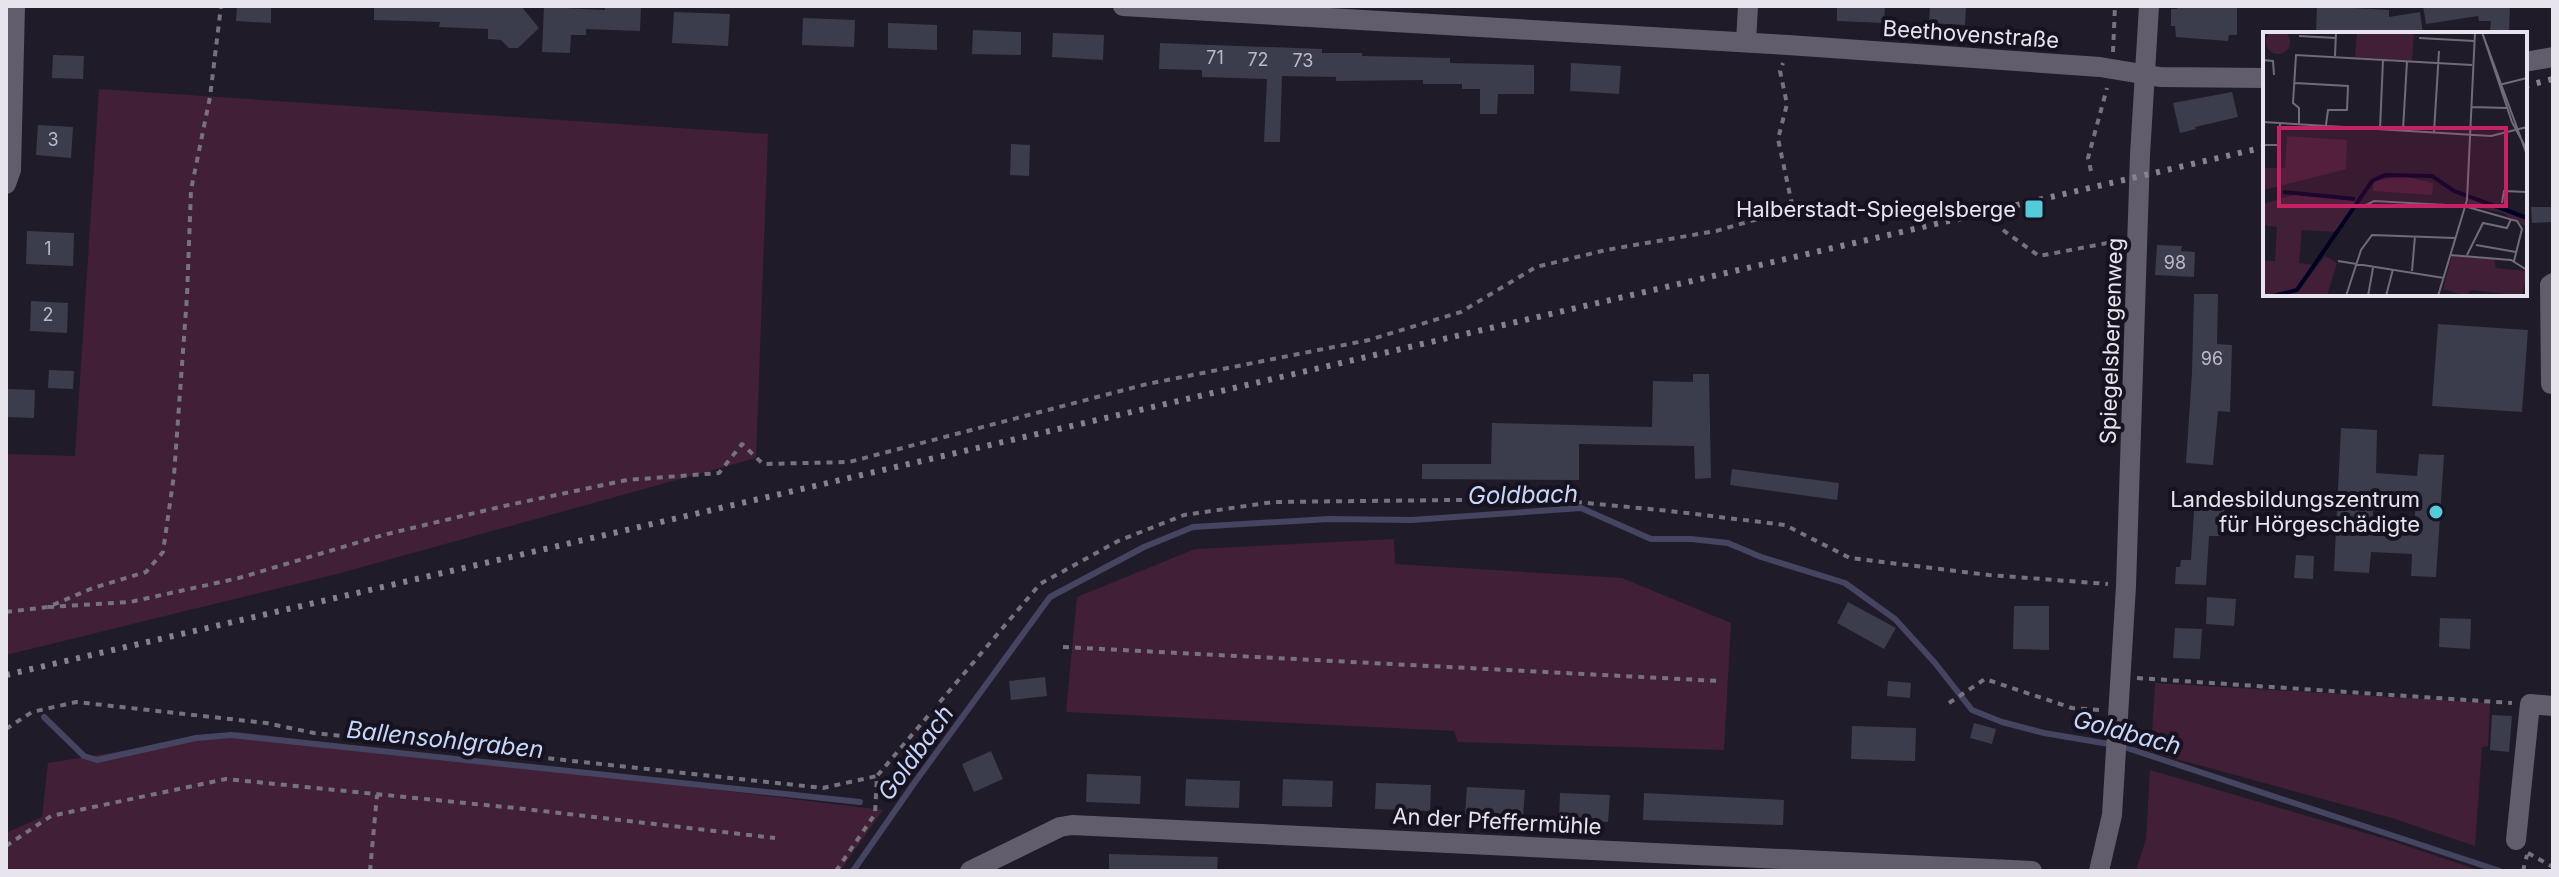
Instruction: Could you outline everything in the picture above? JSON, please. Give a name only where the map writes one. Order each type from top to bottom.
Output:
[{"type":"street","points":[[6,184],[11,170],[15,6]]},
{"type":"street","name":"Beethovenstraße","points":[[1123,6],[1397,14],[2112,68],[2174,78],[2263,78]]},
{"type":"street","points":[[1746,42],[1748,6]]},
{"type":"street","name":"Spiegelsbergenweg","points":[[2099,871],[2112,815],[2126,586],[2149,6]]},
{"type":"street","points":[[2527,62],[2553,57]]},
{"type":"street","points":[[2551,384],[2550,285],[2553,283]]},
{"type":"street","points":[[2516,840],[2530,704],[2553,706]]},
{"type":"street","name":"An der Pfeffermühle","points":[[970,871],[1060,827],[1072,825],[2032,871]]},
{"type":"path","points":[[48,607],[93,588],[146,572],[163,552],[175,460],[191,190],[210,97],[221,6]]},
{"type":"path","points":[[2091,171],[2088,158],[2112,68],[2115,6]]},
{"type":"path","points":[[6,612],[130,602],[239,578],[383,535],[504,506],[627,480],[719,473],[742,444],[763,464],[849,462],[1147,384],[1369,340],[1461,312],[1536,267],[1606,250],[1716,231],[1793,209],[1778,139],[1787,104],[1780,71],[1788,45]]},
{"type":"path","points":[[2003,230],[2039,256],[2139,236]]},
{"type":"path","points":[[6,729],[32,712],[76,702],[266,723],[314,733],[823,788],[877,776],[1040,584],[1118,541],[1184,515],[1288,501],[1545,499],[1785,525],[1850,558],[1989,575],[2126,586]]},
{"type":"path","points":[[1063,647],[1719,681]]},
{"type":"path","points":[[2119,677],[2530,704]]},
{"type":"path","points":[[1949,703],[1985,679],[2072,708],[2117,711]]},
{"type":"path","points":[[836,871],[875,814],[877,776]]},
{"type":"path","points":[[7,846],[51,816],[226,779],[775,838]]},
{"type":"path","points":[[370,871],[377,795]]},
{"type":"path","points":[[2524,870],[2527,852],[2553,867]]},
{"type":"shaded area","points":[[99,89],[768,134],[756,458],[337,574],[6,655],[6,454],[75,456]]},
{"type":"shaded area","points":[[1394,539],[1395,564],[1622,578],[1731,623],[1724,750],[1458,742],[1454,731],[1066,712],[1077,597],[1195,549]]},
{"type":"shaded area","points":[[2155,683],[2490,703],[2488,746],[2482,747],[2475,846],[2392,818],[2151,752]]},
{"type":"shaded area","points":[[239,732],[883,810],[840,871],[6,871],[6,833],[42,817],[48,763]]},
{"type":"shaded area","points":[[2150,770],[2389,840],[2481,871],[2136,871],[2146,839]]},
{"type":"building","points":[[237,6],[271,6],[271,23],[236,21]]},
{"type":"building","points":[[374,6],[521,6],[539,28],[518,48],[509,48],[501,40],[488,39],[488,29],[439,27],[440,22],[374,20]]},
{"type":"building","points":[[605,6],[641,6],[640,31],[586,29],[586,35],[571,35],[570,53],[542,52],[544,7],[605,10]]},
{"type":"building","points":[[1837,6],[1885,6],[1884,23],[1837,21]]},
{"type":"building","points":[[1930,6],[1966,6],[1965,25],[1929,23]]},
{"type":"building","points":[[2177,6],[2237,6],[2237,35],[2229,35],[2228,41],[2176,37],[2175,26],[2171,26],[2171,9],[2177,9]]},
{"type":"building","points":[[2317,6],[2389,10],[2389,17],[2420,12],[2423,32],[2316,32]]},
{"type":"building","points":[[2423,6],[2510,6],[2509,31],[2490,30],[2491,21],[2479,21],[2478,16],[2426,24]]},
{"type":"building","points":[[674,12],[730,14],[728,46],[672,43]]},
{"type":"building","points":[[803,18],[855,20],[854,47],[802,45]]},
{"type":"building","points":[[888,23],[937,25],[937,50],[888,48]]},
{"type":"building","points":[[973,30],[1021,32],[1021,55],[972,54]]},
{"type":"building","points":[[1053,33],[1104,35],[1103,60],[1052,57]]},
{"type":"building","points":[[1160,43],[1322,49],[1322,53],[1362,53],[1362,56],[1450,58],[1450,63],[1534,65],[1534,94],[1498,94],[1497,114],[1480,114],[1480,89],[1462,89],[1462,84],[1423,84],[1423,80],[1336,81],[1336,77],[1282,76],[1280,142],[1264,142],[1267,79],[1202,77],[1202,70],[1159,69]]},
{"type":"building","points":[[53,55],[84,56],[83,79],[52,78]]},
{"type":"building","points":[[1571,63],[1621,66],[1619,94],[1570,91]]},
{"type":"building","points":[[2232,92],[2238,117],[2180,133],[2173,103]]},
{"type":"building","points":[[38,125],[73,127],[71,158],[36,155]]},
{"type":"building","points":[[1011,144],[1030,145],[1029,176],[1010,175]]},
{"type":"building","points":[[2531,207],[2553,207],[2553,222],[2532,223]]},
{"type":"building","points":[[27,231],[74,233],[73,266],[26,264]]},
{"type":"building","points":[[2157,245],[2182,246],[2181,251],[2195,252],[2194,277],[2155,275]]},
{"type":"building","points":[[2194,294],[2218,294],[2217,344],[2232,345],[2230,412],[2218,411],[2213,465],[2186,463]]},
{"type":"building","points":[[31,301],[68,303],[67,333],[30,331]]},
{"type":"building","points":[[2438,324],[2528,330],[2522,412],[2432,406]]},
{"type":"building","points":[[49,370],[74,371],[73,389],[48,388]]},
{"type":"building","points":[[1693,374],[1709,374],[1711,478],[1695,479],[1694,446],[1579,444],[1579,480],[1422,479],[1422,464],[1491,464],[1492,423],[1652,427],[1653,381],[1693,382]]},
{"type":"building","points":[[6,389],[35,390],[34,418],[6,417]]},
{"type":"building","points":[[2341,428],[2377,430],[2376,473],[2417,476],[2419,454],[2444,455],[2436,577],[2411,576],[2412,554],[2371,552],[2369,573],[2334,571]],"holes":[[[2374,492],[2416,494],[2414,535],[2372,533]]]},
{"type":"building","points":[[1732,469],[1839,483],[1837,500],[1730,485]]},
{"type":"building","points":[[2195,496],[2225,497],[2223,536],[2209,536],[2206,585],[2175,584],[2176,567],[2180,567],[2181,560],[2191,560]]},
{"type":"building","points":[[2296,555],[2314,556],[2313,579],[2294,578]]},
{"type":"building","points":[[2207,597],[2236,599],[2234,626],[2206,624]]},
{"type":"building","points":[[1848,602],[1896,628],[1884,649],[1837,623]]},
{"type":"building","points":[[2014,606],[2049,606],[2049,650],[2013,649]]},
{"type":"building","points":[[2440,618],[2471,619],[2470,649],[2439,647]]},
{"type":"building","points":[[2175,628],[2202,629],[2200,659],[2173,658]]},
{"type":"building","points":[[1045,677],[1047,696],[1011,700],[1009,681]]},
{"type":"building","points":[[1888,681],[1911,683],[1910,698],[1887,696]]},
{"type":"building","points":[[2492,715],[2512,716],[2509,752],[2490,750]]},
{"type":"building","points":[[1974,723],[1996,729],[1992,744],[1970,738]]},
{"type":"building","points":[[1852,726],[1916,728],[1915,761],[1851,759]]},
{"type":"building","points":[[991,751],[1003,779],[974,792],[962,764]]},
{"type":"building","points":[[1087,774],[1141,776],[1140,804],[1086,802]]},
{"type":"building","points":[[1186,779],[1240,781],[1239,808],[1185,806]]},
{"type":"building","points":[[1283,779],[1333,781],[1332,807],[1282,806]]},
{"type":"building","points":[[1376,783],[1431,785],[1430,811],[1375,809]]},
{"type":"building","points":[[1467,787],[1525,790],[1523,817],[1465,814]]},
{"type":"building","points":[[1560,793],[1610,795],[1608,822],[1559,820]]},
{"type":"building","points":[[1644,793],[1784,800],[1783,825],[1643,820]]},
{"type":"building","points":[[1109,854],[1218,857],[1217,871],[1109,871]]},
{"type":"waterway","name":"Goldbach","points":[[853,871],[1050,597],[1144,547],[1193,527],[1329,519],[1412,520],[1581,508],[1651,539],[1728,543],[1761,557],[1845,583],[1895,619],[1972,710],[2002,722],[2044,733],[2121,746],[2500,871]]},
{"type":"waterway","name":"Ballensohlgraben","points":[[44,717],[84,756],[97,760],[196,738],[231,735],[860,802]]},
{"type":"railway","points":[[2527,86],[2553,79]]},
{"type":"railway","points":[[6,675],[2263,147]]},
{"type":"place","name":"Halberstadt-Spiegelsberge","points":[[2034,209]]},
{"type":"place","name":"Landesbildungszentrum für Hörgeschädigte","points":[[2436,512]]}]
